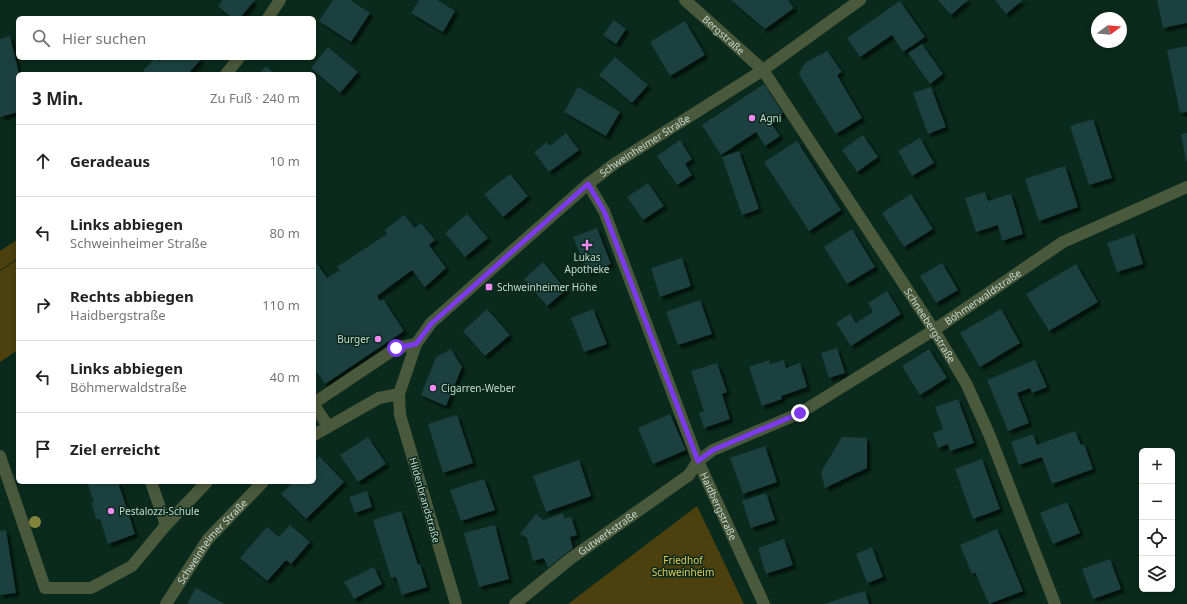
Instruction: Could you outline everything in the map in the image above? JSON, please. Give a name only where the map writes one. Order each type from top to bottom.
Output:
[{"type":"street","points":[[269,16],[280,0]]},
{"type":"street","name":"Bergstraße","points":[[686,0],[763,70]]},
{"type":"street","name":"Schweinheimer Straße","points":[[399,394],[416,344],[431,324],[588,184],[614,164],[763,70],[860,0]]},
{"type":"street","points":[[228,72],[237,60]]},
{"type":"street","name":"Schneebergstraße","points":[[763,70],[934,330],[966,383],[1056,604]]},
{"type":"street","name":"Haidbergstraße","points":[[588,184],[604,211],[698,461],[764,604]]},
{"type":"street","name":"Böhmerwaldstraße","points":[[698,461],[713,450],[800,413],[934,330],[1064,242],[1187,187]]},
{"type":"street","points":[[316,403],[396,348],[416,344]]},
{"type":"street","points":[[316,434],[379,398],[399,394]]},
{"type":"street","name":"Hildenbrandstraße","points":[[399,394],[400,415],[456,604]]},
{"type":"street","points":[[316,407],[328,426]]},
{"type":"street","points":[[0,456],[45,588],[91,588],[132,566],[166,525],[204,484]]},
{"type":"street","name":"Gutwerkstraße","points":[[515,604],[570,559],[689,475],[698,461]]},
{"type":"street","points":[[152,484],[166,525]]},
{"type":"street","name":"Schweinheimer Straße","points":[[166,604],[208,539],[261,484]]},
{"type":"green space","points":[[16,240],[16,259],[0,270],[0,251]]},
{"type":"green space","points":[[16,260],[16,351],[0,362],[0,271]]},
{"type":"green space","name":"Friedhof Schweinheim","points":[[697,506],[744,604],[568,604]]},
{"type":"building","points":[[223,0],[255,0],[242,16],[230,16],[218,6]]},
{"type":"building","points":[[333,0],[350,0],[370,13],[351,42],[319,21]]},
{"type":"building","points":[[419,0],[437,0],[455,11],[443,32],[411,13]]},
{"type":"building","points":[[731,0],[788,0],[794,8],[765,29]]},
{"type":"building","points":[[938,0],[968,0],[951,15]]},
{"type":"building","points":[[995,0],[1023,0],[1006,14]]},
{"type":"building","points":[[1157,0],[1187,0],[1187,23],[1163,28]]},
{"type":"building","points":[[900,1],[925,37],[903,52],[892,35],[860,57],[847,38]]},
{"type":"building","points":[[614,20],[626,29],[616,44],[603,35]]},
{"type":"building","points":[[685,21],[705,55],[670,76],[650,42]]},
{"type":"building","points":[[10,36],[19,72],[16,72],[16,113],[0,117],[0,39]]},
{"type":"building","points":[[922,44],[943,74],[930,84],[908,53]]},
{"type":"building","points":[[1187,46],[1187,112],[1180,113],[1167,50]]},
{"type":"building","points":[[328,47],[358,72],[340,93],[311,68]]},
{"type":"building","points":[[827,51],[842,72],[837,75],[862,118],[836,134],[799,73],[805,63]]},
{"type":"building","points":[[615,57],[648,85],[632,103],[599,75]]},
{"type":"building","points":[[153,60],[158,60],[160,62],[162,60],[200,60],[190,72],[143,71]]},
{"type":"building","points":[[266,66],[273,72],[261,72]]},
{"type":"building","name":"Agni","points":[[764,84],[783,113],[770,122],[780,136],[765,146],[756,132],[721,155],[702,125]]},
{"type":"building","points":[[578,87],[620,112],[606,136],[564,112]]},
{"type":"building","points":[[931,87],[946,127],[928,134],[913,93]]},
{"type":"building","points":[[1093,119],[1112,178],[1089,185],[1070,126]]},
{"type":"building","points":[[566,133],[579,150],[549,172],[534,152],[547,142],[550,146]]},
{"type":"building","points":[[1187,133],[1187,161],[1186,161],[1181,134]]},
{"type":"building","points":[[863,135],[878,157],[857,172],[842,150]]},
{"type":"building","points":[[920,138],[934,163],[912,176],[898,151]]},
{"type":"building","points":[[680,140],[692,159],[685,164],[692,175],[677,185],[657,156]]},
{"type":"building","points":[[797,141],[841,210],[809,231],[764,162]]},
{"type":"building","points":[[739,151],[759,209],[742,215],[722,157]]},
{"type":"building","points":[[1065,166],[1078,207],[1039,221],[1025,179]]},
{"type":"building","points":[[510,174],[528,196],[503,217],[484,194]]},
{"type":"building","points":[[648,183],[664,206],[643,220],[627,197]]},
{"type":"building","points":[[985,192],[988,201],[1011,194],[1023,234],[1002,241],[998,225],[976,232],[965,198]]},
{"type":"building","points":[[911,194],[933,229],[904,247],[882,213]]},
{"type":"building","points":[[467,214],[488,238],[465,257],[445,233]]},
{"type":"building","points":[[404,215],[415,228],[421,223],[435,240],[429,245],[446,268],[425,287],[412,270],[377,296],[380,301],[383,299],[404,331],[325,384],[316,371],[316,262],[327,278],[340,270],[337,267],[387,234],[385,230]]},
{"type":"building","points":[[597,228],[611,264],[588,273],[573,237]]},
{"type":"building","points":[[852,229],[875,267],[847,284],[824,247]]},
{"type":"building","points":[[1134,234],[1143,264],[1117,272],[1107,243]]},
{"type":"building","points":[[682,258],[691,286],[660,297],[651,268]]},
{"type":"building","points":[[543,262],[566,290],[547,306],[524,279]]},
{"type":"building","points":[[942,263],[958,290],[936,303],[920,276]]},
{"type":"building","points":[[1076,264],[1098,302],[1049,331],[1026,294]]},
{"type":"building","points":[[887,291],[901,314],[851,346],[836,323],[850,314],[856,323],[873,312],[868,303]]},
{"type":"building","points":[[700,300],[712,334],[678,345],[666,312]]},
{"type":"building","points":[[487,309],[510,335],[485,356],[463,331]]},
{"type":"building","points":[[593,309],[607,344],[584,352],[571,318]]},
{"type":"building","points":[[1001,309],[1020,343],[980,367],[960,333]]},
{"type":"building","points":[[837,348],[845,373],[829,378],[821,353]]},
{"type":"building","points":[[451,349],[462,367],[446,406],[421,395],[436,357]]},
{"type":"building","points":[[929,349],[947,378],[920,395],[902,366]]},
{"type":"building","points":[[769,360],[770,364],[784,360],[786,368],[800,363],[807,387],[781,396],[782,399],[762,406],[749,367]]},
{"type":"building","points":[[1035,360],[1047,387],[1032,393],[1030,388],[1017,393],[1029,423],[1008,431],[987,380]]},
{"type":"building","points":[[717,363],[727,392],[722,394],[730,419],[704,428],[699,413],[704,411],[691,371]]},
{"type":"building","points":[[958,399],[974,443],[950,451],[948,444],[938,448],[933,433],[943,429],[935,407]]},
{"type":"building","points":[[670,414],[686,450],[653,464],[638,428]]},
{"type":"building","points":[[457,415],[473,463],[443,473],[428,424]]},
{"type":"building","points":[[1075,431],[1081,445],[1084,444],[1093,469],[1052,484],[1042,457],[1019,465],[1011,442],[1033,434],[1037,445]]},
{"type":"building","points":[[368,437],[386,464],[358,482],[340,455]]},
{"type":"building","points":[[842,437],[867,438],[867,468],[825,488],[821,472]]},
{"type":"building","points":[[765,446],[777,482],[743,494],[730,458]]},
{"type":"building","points":[[319,456],[344,482],[306,519],[281,494],[291,484],[316,484],[316,460]]},
{"type":"building","points":[[982,459],[1000,509],[973,519],[955,469]]},
{"type":"building","points":[[579,460],[591,496],[546,512],[533,476]]},
{"type":"building","points":[[484,479],[495,510],[461,521],[450,490]]},
{"type":"building","name":"Pestalozzi-Schule","points":[[88,484],[119,484],[135,534],[108,544],[100,519],[97,520],[91,503],[94,502]]},
{"type":"building","points":[[367,491],[372,507],[355,513],[349,497]]},
{"type":"building","points":[[766,493],[775,520],[751,528],[742,501]]},
{"type":"building","points":[[1067,502],[1080,533],[1053,544],[1040,513]]},
{"type":"building","points":[[401,511],[418,565],[420,564],[427,587],[402,595],[396,577],[391,578],[373,520]]},
{"type":"building","points":[[563,513],[564,518],[571,517],[577,535],[570,537],[573,548],[548,568],[544,558],[533,561],[527,538],[520,534],[536,514],[543,520]]},
{"type":"building","points":[[290,525],[310,542],[291,564],[286,560],[267,581],[240,558],[267,527],[279,537]]},
{"type":"building","points":[[495,525],[509,579],[479,587],[464,533]]},
{"type":"building","points":[[997,529],[1023,591],[989,604],[975,572],[972,574],[960,545]]},
{"type":"building","points":[[6,530],[16,593],[0,595],[0,531]]},
{"type":"building","points":[[784,539],[793,565],[766,574],[758,548]]},
{"type":"building","points":[[872,547],[883,577],[867,583],[856,554]]},
{"type":"building","points":[[1110,559],[1121,589],[1093,599],[1082,569]]},
{"type":"building","points":[[374,567],[382,584],[354,599],[344,582]]},
{"type":"building","points":[[196,588],[225,604],[187,604]]},
{"type":"building","points":[[865,591],[869,604],[823,604]]},
{"type":"place","name":"Agni","points":[[752,118]]},
{"type":"place","name":"Lukas Apotheke","points":[[587,245]]},
{"type":"place","name":"Schweinheimer Höhe","points":[[489,287]]},
{"type":"place","name":"Burger","points":[[378,339]]},
{"type":"place","name":"Cigarren-Weber","points":[[433,388]]},
{"type":"place","name":"Pestalozzi-Schule","points":[[111,511]]},
{"type":"route","points":[[396,348],[416,344],[431,324],[588,184],[604,211],[698,461],[713,450],[800,413]]}]
